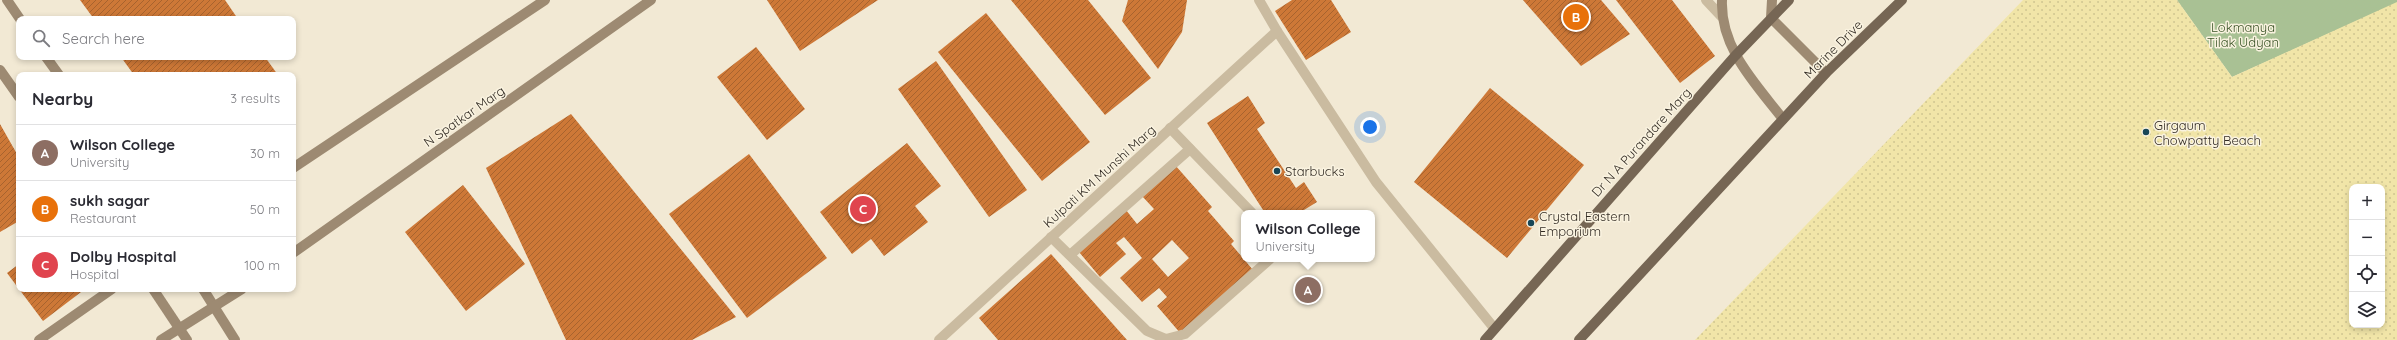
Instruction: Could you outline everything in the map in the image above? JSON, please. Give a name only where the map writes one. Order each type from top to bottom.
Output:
[{"type":"main road","points":[[7,0],[18,16]]},
{"type":"main road","points":[[296,166],[545,0]]},
{"type":"main road","name":"N Spatkar Marg","points":[[296,251],[651,0]]},
{"type":"main road","points":[[1579,340],[1783,119],[1735,56],[1721,16],[1722,0]]},
{"type":"main road","points":[[1772,0],[1771,18],[1826,73]]},
{"type":"main road","points":[[1771,18],[1789,0]]},
{"type":"main road","name":"Marine Drive","points":[[1783,119],[1826,73],[1902,0]]},
{"type":"main road","name":"Dr N A Purandare Marg","points":[[1485,340],[1735,56],[1771,18]]},
{"type":"main road","points":[[48,60],[57,72]]},
{"type":"main road","points":[[0,70],[16,93]]},
{"type":"main road","points":[[39,340],[50,337],[108,292]]},
{"type":"main road","points":[[155,292],[188,340]]},
{"type":"main road","points":[[205,292],[235,340]]},
{"type":"main road","points":[[162,340],[215,308],[238,292]]},
{"type":"street","points":[[1259,0],[1277,32],[1376,182],[1494,328]]},
{"type":"street","points":[[1706,0],[1721,16]]},
{"type":"street","name":"Kulpati KM Munshi Marg","points":[[939,340],[1277,32]]},
{"type":"street","points":[[1170,128],[1249,210]]},
{"type":"street","points":[[1070,255],[1190,149]]},
{"type":"street","points":[[1052,237],[1147,331],[1166,339],[1185,334],[1267,262]]},
{"type":"green space","name":"Lokmanya Tilak Udyan","points":[[2177,0],[2397,0],[2397,3],[2232,77]]},
{"type":"sand","name":"Girgaum Chowpatty Beach","points":[[2023,0],[2177,0],[2232,77],[2397,2],[2397,340],[1695,340]]},
{"type":"building","points":[[80,0],[225,0],[236,16],[92,16]]},
{"type":"building","points":[[767,0],[878,0],[800,51]]},
{"type":"building","points":[[1011,0],[1088,0],[1151,78],[1105,115]]},
{"type":"building","points":[[1128,0],[1187,0],[1182,32],[1158,69],[1122,21]]},
{"type":"building","points":[[1292,0],[1331,0],[1351,32],[1306,60],[1275,11]]},
{"type":"building","points":[[1523,0],[1601,0],[1630,34],[1581,66]]},
{"type":"building","points":[[1616,0],[1672,0],[1715,56],[1680,83]]},
{"type":"building","points":[[986,13],[1090,142],[1042,181],[938,52]]},
{"type":"building","points":[[756,47],[805,109],[767,140],[717,77]]},
{"type":"building","points":[[123,60],[267,60],[276,72],[132,72]]},
{"type":"building","points":[[936,61],[1027,190],[989,217],[898,89]]},
{"type":"building","points":[[1490,88],[1584,165],[1507,258],[1414,182]]},
{"type":"building","points":[[1248,96],[1265,123],[1257,129],[1296,188],[1304,182],[1317,202],[1304,210],[1263,210],[1207,123]]},
{"type":"building","points":[[571,114],[736,317],[692,340],[566,340],[486,168]]},
{"type":"building","points":[[0,124],[16,152],[16,223],[0,232]]},
{"type":"building","points":[[907,143],[941,186],[915,206],[928,222],[884,256],[871,239],[852,254],[820,212]]},
{"type":"building","points":[[749,154],[827,258],[747,318],[669,214]]},
{"type":"building","points":[[1175,165],[1212,207],[1208,211],[1234,241],[1231,244],[1241,256],[1241,262],[1246,262],[1253,270],[1181,334],[1157,306],[1167,297],[1159,288],[1142,302],[1120,278],[1142,258],[1124,237],[1116,243],[1126,254],[1100,277],[1079,252],[1126,210],[1137,224],[1154,209],[1142,196]],"holes":[[[1172,240],[1189,258],[1168,277],[1152,259]]]},
{"type":"building","points":[[463,185],[525,264],[466,311],[405,232]]},
{"type":"building","points":[[1051,254],[1127,340],[998,340],[979,318]]},
{"type":"building","points":[[16,266],[16,285],[7,273]]},
{"type":"building","points":[[21,292],[81,292],[43,321]]},
{"type":"place","name":"sukh sagar","points":[[1576,17]]},
{"type":"place","name":"Girgaum Chowpatty Beach","points":[[2146,132]]},
{"type":"place","name":"Starbucks","points":[[1277,171]]},
{"type":"place","name":"Dolby Hospital","points":[[863,209]]},
{"type":"place","name":"Crystal Eastern Emporium","points":[[1531,223]]},
{"type":"place","name":"Wilson College","points":[[1308,290]]}]
